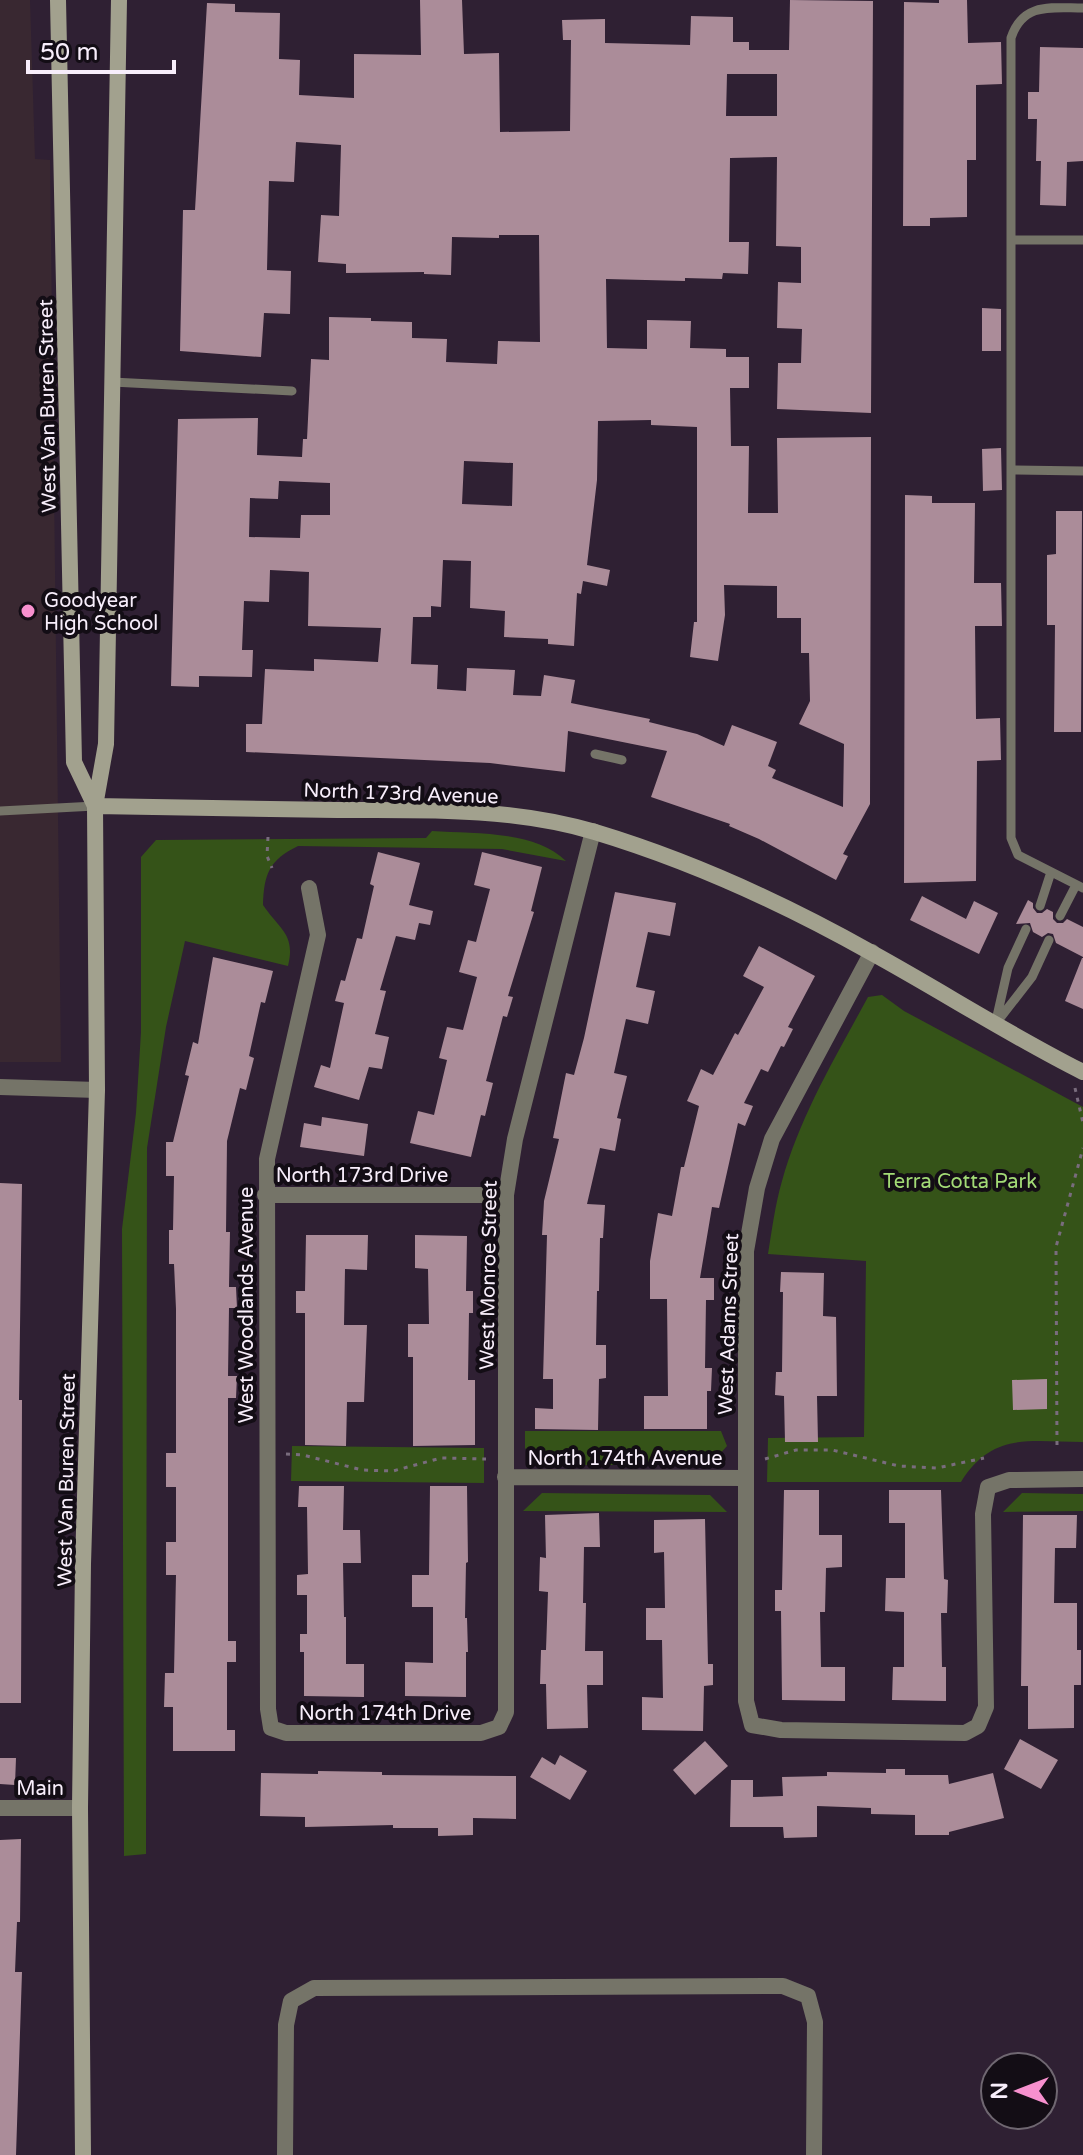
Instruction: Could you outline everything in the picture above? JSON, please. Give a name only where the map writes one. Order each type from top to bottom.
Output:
[{"type":"main road","name":"West Van Buren Street","points":[[58,0],[74,762],[95,806]]},
{"type":"main road","name":"West Van Buren Street","points":[[83,2155],[80,1808],[83,1564],[97,1090],[95,806],[106,744],[119,0]]},
{"type":"main road","name":"North 173rd Avenue","points":[[95,806],[452,810],[530,819],[593,831],[686,863],[780,905],[872,952],[995,1025],[1077,1069]]},
{"type":"street","name":"West Monroe Street","points":[[499,1727],[506,1712],[506,1195],[515,1139],[593,831]]},
{"type":"street","name":"West Woodlands Avenue","points":[[271,1728],[268,1709],[265,1195],[267,1159],[318,935],[309,888]]},
{"type":"street","name":"West Adams Street","points":[[872,952],[772,1139],[757,1188],[746,1251],[746,1701],[752,1725],[781,1730],[965,1733],[978,1726],[986,1707],[983,1514],[988,1487],[1009,1480],[1083,1479]]},
{"type":"street","points":[[0,1087],[97,1090]]},
{"type":"street","name":"North 173rd Drive","points":[[265,1195],[506,1195]]},
{"type":"street","name":"North 174th Avenue","points":[[505,1477],[745,1478]]},
{"type":"street","name":"North 174th Drive","points":[[271,1728],[286,1733],[481,1733],[499,1727]]},
{"type":"street","name":"Main","points":[[0,1808],[80,1808]]},
{"type":"street","points":[[285,2155],[286,2025],[291,2001],[314,1988],[783,1986],[808,1996],[815,2022],[814,2155]]},
{"type":"lane","points":[[1060,916],[1079,886],[1018,855],[1011,838],[1011,38],[1015,25],[1028,12],[1046,8],[1083,8]]},
{"type":"lane","points":[[1011,240],[1083,240]]},
{"type":"lane","points":[[112,382],[292,391]]},
{"type":"lane","points":[[1011,470],[1083,471]]},
{"type":"lane","points":[[595,754],[622,760]]},
{"type":"lane","points":[[0,811],[95,806]]},
{"type":"lane","points":[[1040,906],[1051,872]]},
{"type":"lane","points":[[995,1025],[1008,968],[1026,929]]},
{"type":"lane","points":[[995,1025],[1032,977],[1049,940]]},
{"type":"path","points":[[268,837],[267,856],[272,868]]},
{"type":"path","points":[[1077,1069],[1083,1123]]},
{"type":"path","points":[[1057,1445],[1056,1247],[1083,1148]]},
{"type":"path","points":[[765,1459],[796,1450],[832,1450],[899,1466],[937,1468],[984,1458]]},
{"type":"path","points":[[266,1453],[303,1455],[362,1470],[393,1471],[441,1458],[486,1459]]},
{"type":"shaded area","name":"Goodyear High School","points":[[0,0],[30,0],[35,159],[50,160],[61,1062],[0,1062]]},
{"type":"green space","points":[[432,831],[521,839],[553,851],[566,861],[502,849],[298,846],[280,857],[270,869],[263,905],[288,939],[288,966],[185,941],[166,1027],[147,1148],[146,1854],[124,1856],[122,1229],[136,1113],[141,1032],[141,857],[156,840],[426,838]]},
{"type":"green space","name":"Terra Cotta Park","points":[[882,995],[904,1011],[1083,1107],[1083,1442],[1030,1441],[1000,1447],[986,1454],[961,1482],[767,1482],[768,1438],[864,1437],[866,1261],[768,1254],[782,1181],[809,1110],[868,997]]},
{"type":"green space","points":[[525,1431],[721,1431],[727,1446],[710,1465],[553,1465],[536,1461],[525,1448]]},
{"type":"green space","points":[[292,1446],[484,1448],[484,1483],[291,1481]]},
{"type":"green space","points":[[542,1493],[710,1495],[727,1512],[523,1511]]},
{"type":"green space","points":[[1022,1493],[1083,1494],[1083,1511],[1003,1512]]},
{"type":"building","points":[[420,0],[462,0],[464,54],[499,53],[500,132],[570,131],[571,40],[563,40],[562,20],[605,19],[605,43],[690,45],[691,16],[733,17],[733,42],[749,42],[749,50],[789,50],[790,0],[873,1],[871,413],[777,409],[778,363],[801,363],[802,329],[777,328],[778,282],[801,283],[801,247],[776,246],[777,157],[730,158],[729,242],[749,242],[748,274],[723,273],[722,279],[685,278],[685,281],[606,279],[607,348],[647,349],[647,320],[691,321],[690,348],[726,349],[726,357],[749,357],[749,388],[730,388],[731,446],[749,446],[748,513],[778,513],[777,438],[871,437],[870,804],[843,854],[848,856],[836,880],[730,824],[651,797],[667,751],[568,731],[565,772],[490,763],[246,752],[246,724],[262,724],[265,669],[314,671],[314,659],[378,662],[381,628],[308,626],[309,572],[270,570],[269,602],[244,601],[242,650],[253,650],[252,677],[199,676],[199,687],[171,686],[178,419],[258,418],[257,455],[302,457],[303,439],[307,439],[311,359],[329,360],[329,317],[412,322],[412,338],[447,339],[446,362],[497,364],[498,341],[540,342],[539,235],[452,237],[451,275],[424,272],[346,273],[346,264],[318,262],[321,215],[339,216],[341,145],[296,142],[294,182],[269,181],[267,270],[291,271],[290,314],[264,313],[261,357],[180,351],[183,210],[195,210],[207,3],[235,4],[235,12],[280,13],[279,59],[300,60],[299,95],[354,98],[354,54],[421,55]],"holes":[[[727,74],[777,74],[777,116],[726,116]],[[651,420],[651,425],[697,427],[697,622],[694,622],[690,657],[718,661],[725,615],[724,585],[777,586],[777,618],[801,618],[801,653],[809,653],[810,701],[799,724],[844,744],[843,807],[772,778],[776,770],[768,766],[777,742],[732,725],[724,746],[697,734],[649,722],[650,719],[571,703],[575,680],[544,675],[541,696],[513,695],[515,670],[467,668],[466,691],[437,689],[438,665],[411,664],[413,617],[431,617],[431,606],[441,607],[443,560],[471,561],[470,608],[505,611],[504,637],[548,639],[548,644],[574,646],[577,593],[581,594],[583,581],[607,586],[610,570],[587,565],[597,480],[598,421]],[[464,461],[513,463],[512,506],[462,504]],[[279,481],[330,483],[330,515],[301,515],[300,538],[249,537],[250,498],[278,499]]]},
{"type":"building","points":[[939,0],[967,0],[968,43],[1001,42],[1002,84],[976,85],[976,160],[967,160],[967,217],[930,218],[930,226],[903,226],[904,2],[939,3]]},
{"type":"building","points":[[1040,47],[1083,48],[1083,161],[1067,162],[1066,206],[1040,205],[1041,161],[1036,161],[1037,119],[1028,119],[1028,92],[1039,92]]},
{"type":"building","points":[[982,308],[1001,309],[1001,351],[982,351]]},
{"type":"building","points":[[1001,448],[1002,490],[983,491],[982,449]]},
{"type":"building","points":[[905,495],[932,496],[932,503],[975,503],[974,583],[1001,583],[1002,626],[975,626],[976,719],[1000,718],[1001,760],[977,761],[976,881],[904,883]]},
{"type":"building","points":[[1056,511],[1082,511],[1081,732],[1054,732],[1055,625],[1047,625],[1047,555],[1056,554]]},
{"type":"building","points":[[378,852],[420,863],[409,905],[433,911],[430,925],[419,923],[415,940],[396,936],[380,990],[386,991],[375,1034],[389,1037],[382,1069],[369,1067],[359,1100],[314,1087],[321,1065],[330,1068],[344,1003],[335,1001],[341,980],[345,981],[357,938],[362,939]]},
{"type":"building","points":[[482,852],[542,867],[531,911],[534,912],[508,996],[513,997],[507,1017],[503,1016],[486,1081],[493,1083],[485,1116],[481,1115],[471,1157],[410,1143],[418,1111],[434,1115],[447,1060],[439,1058],[447,1027],[463,1030],[477,977],[459,972],[468,940],[476,942],[490,889],[474,885]]},
{"type":"building","points":[[615,892],[676,903],[670,936],[648,932],[636,987],[655,991],[648,1024],[626,1019],[614,1073],[627,1076],[617,1118],[621,1119],[615,1151],[600,1148],[587,1204],[605,1205],[603,1238],[600,1238],[596,1345],[606,1345],[606,1378],[599,1379],[598,1430],[535,1429],[535,1408],[553,1409],[553,1379],[543,1379],[547,1235],[542,1235],[544,1201],[559,1139],[553,1138],[566,1073],[574,1075],[584,1038]]},
{"type":"building","points":[[922,896],[966,919],[974,901],[998,913],[979,954],[910,920]]},
{"type":"building","points":[[1028,900],[1033,903],[1037,913],[1047,909],[1053,912],[1057,923],[1067,919],[1083,927],[1083,957],[1056,943],[1053,934],[1042,937],[1033,932],[1030,923],[1016,924]]},
{"type":"building","points":[[759,946],[815,976],[788,1027],[793,1029],[784,1047],[781,1046],[768,1072],[761,1069],[744,1103],[753,1106],[745,1126],[738,1123],[719,1208],[712,1207],[700,1278],[714,1278],[714,1300],[706,1300],[705,1368],[712,1368],[711,1391],[707,1391],[707,1429],[644,1429],[644,1396],[668,1396],[667,1299],[650,1299],[650,1261],[658,1213],[672,1216],[681,1167],[684,1167],[699,1106],[687,1101],[701,1069],[713,1075],[764,987],[743,976]]},
{"type":"building","points":[[213,957],[273,971],[265,1003],[261,1002],[249,1056],[254,1058],[246,1090],[240,1088],[227,1141],[229,1287],[236,1287],[237,1308],[229,1308],[228,1376],[237,1376],[236,1398],[228,1398],[228,1641],[236,1641],[236,1662],[227,1662],[227,1730],[235,1730],[235,1751],[173,1751],[173,1707],[164,1707],[165,1673],[174,1673],[176,1575],[166,1575],[166,1542],[176,1542],[176,1487],[166,1487],[166,1453],[176,1453],[176,1309],[174,1264],[169,1264],[174,1176],[166,1176],[166,1142],[173,1142],[189,1076],[185,1075],[193,1042],[198,1044]]},
{"type":"building","points":[[1083,958],[1083,1009],[1065,1001]]},
{"type":"building","points":[[322,1117],[368,1124],[364,1156],[300,1147],[304,1123],[321,1126]]},
{"type":"building","points":[[0,1183],[22,1184],[19,1400],[22,1400],[21,1703],[0,1703]]},
{"type":"building","points":[[306,1235],[368,1235],[367,1270],[345,1269],[344,1325],[367,1325],[364,1402],[347,1402],[346,1446],[305,1445],[305,1313],[296,1313],[296,1291],[305,1291]]},
{"type":"building","points":[[415,1235],[467,1236],[466,1291],[473,1291],[473,1313],[469,1313],[468,1380],[475,1380],[475,1445],[413,1446],[413,1357],[408,1357],[408,1324],[429,1324],[428,1269],[415,1268]]},
{"type":"building","points":[[781,1272],[824,1273],[823,1316],[836,1317],[837,1396],[817,1396],[818,1442],[785,1442],[784,1396],[775,1395],[776,1372],[782,1372]]},
{"type":"building","points":[[1047,1379],[1047,1409],[1013,1410],[1012,1380]]},
{"type":"building","points":[[299,1486],[344,1486],[343,1530],[360,1530],[361,1563],[343,1563],[344,1617],[346,1664],[364,1664],[364,1697],[304,1696],[304,1652],[300,1652],[300,1634],[307,1634],[307,1595],[297,1595],[297,1575],[308,1574],[307,1507],[298,1507]]},
{"type":"building","points":[[430,1486],[467,1486],[466,1697],[405,1696],[405,1662],[433,1663],[433,1607],[412,1607],[412,1575],[429,1575]]},
{"type":"building","points":[[784,1490],[819,1490],[819,1535],[842,1535],[842,1567],[826,1568],[825,1612],[820,1612],[821,1667],[845,1667],[845,1701],[782,1700],[781,1611],[775,1611],[775,1590],[782,1590]]},
{"type":"building","points":[[889,1490],[941,1490],[944,1579],[948,1580],[947,1613],[941,1613],[946,1701],[892,1700],[893,1667],[904,1667],[904,1612],[885,1611],[886,1578],[905,1578],[905,1523],[889,1523]]},
{"type":"building","points":[[599,1513],[600,1547],[584,1547],[583,1603],[586,1603],[585,1651],[603,1651],[603,1685],[587,1685],[588,1728],[547,1729],[546,1684],[540,1684],[541,1650],[546,1650],[548,1592],[539,1591],[540,1557],[546,1558],[545,1515]]},
{"type":"building","points":[[1023,1515],[1077,1515],[1076,1548],[1055,1548],[1054,1603],[1077,1603],[1081,1685],[1074,1685],[1074,1728],[1028,1729],[1028,1686],[1021,1686]]},
{"type":"building","points":[[705,1519],[708,1664],[713,1664],[713,1685],[704,1686],[703,1731],[642,1730],[642,1697],[663,1698],[662,1640],[646,1640],[646,1608],[665,1608],[664,1552],[654,1553],[654,1520]]},
{"type":"building","points":[[1020,1739],[1058,1760],[1041,1789],[1004,1769]]},
{"type":"building","points":[[705,1741],[728,1766],[695,1795],[673,1770]]},
{"type":"building","points":[[560,1755],[587,1771],[570,1800],[530,1777],[542,1757],[555,1765]]},
{"type":"building","points":[[0,1758],[16,1758],[15,1785],[0,1784]]},
{"type":"building","points":[[886,1769],[905,1769],[905,1775],[948,1775],[949,1784],[993,1773],[1004,1818],[949,1832],[949,1835],[915,1835],[915,1815],[871,1814],[871,1808],[817,1806],[817,1837],[784,1838],[783,1827],[730,1827],[731,1780],[753,1780],[753,1797],[783,1796],[782,1777],[827,1776],[827,1772],[886,1773]]},
{"type":"building","points":[[318,1771],[516,1776],[516,1819],[473,1818],[473,1835],[438,1836],[438,1828],[393,1828],[393,1825],[305,1827],[305,1817],[260,1816],[261,1773],[318,1774]]},
{"type":"building","points":[[21,1839],[20,1922],[17,1922],[15,1972],[22,1972],[16,2155],[0,2155],[0,1840]]},
{"type":"place","name":"Goodyear High School","points":[[28,611]]}]
